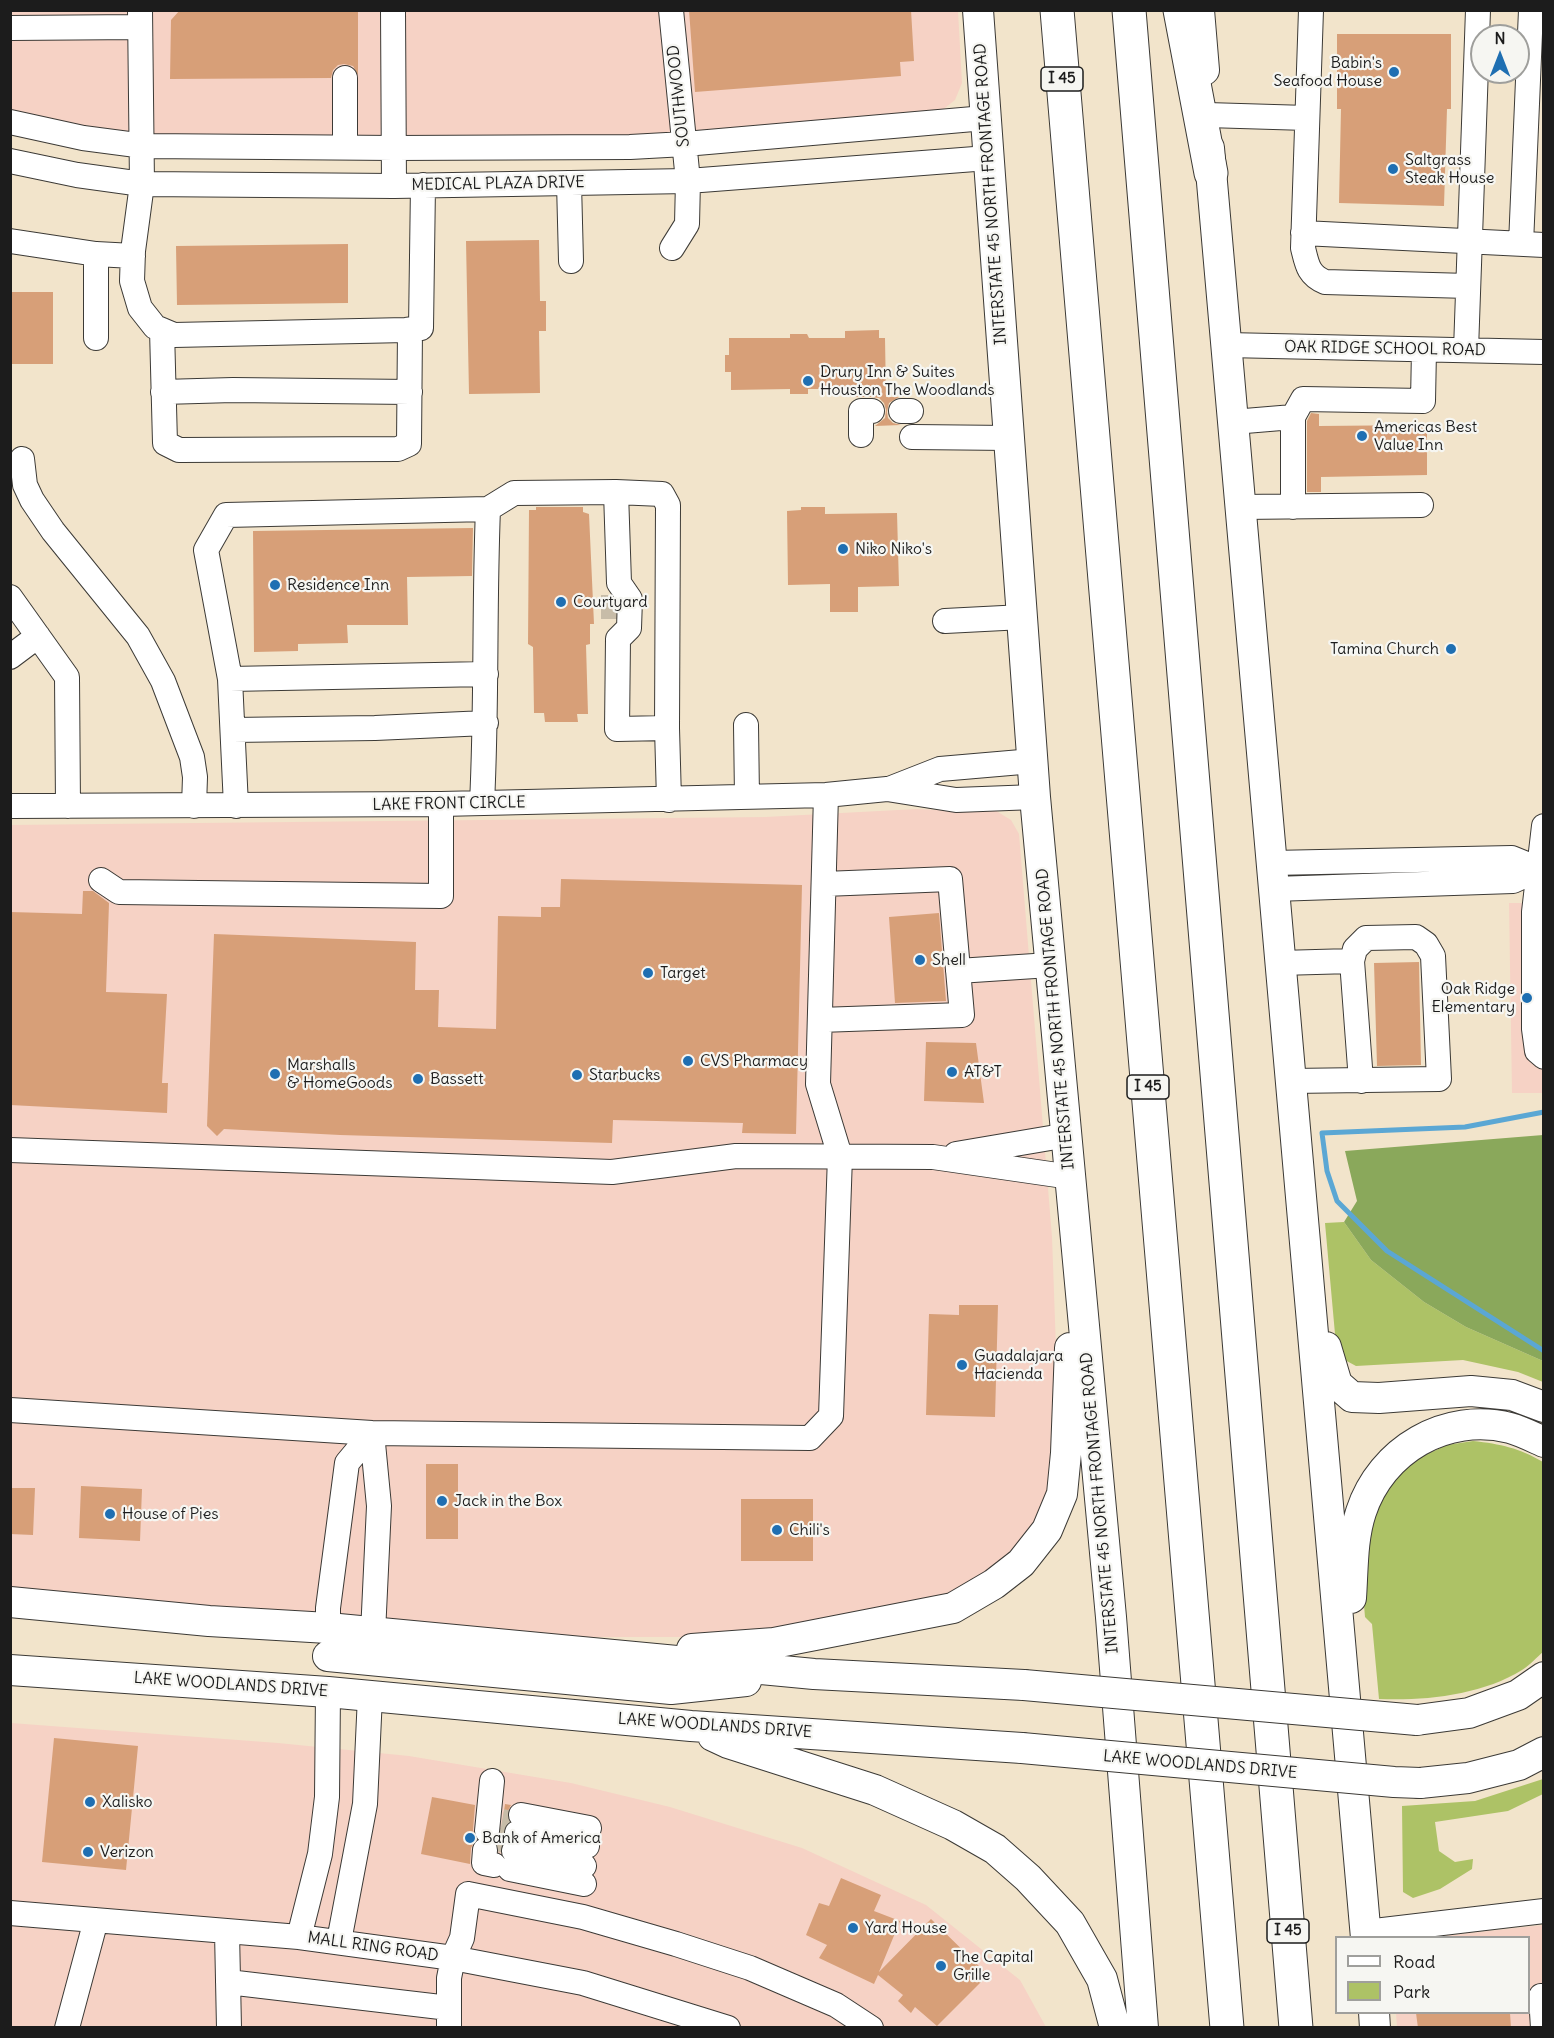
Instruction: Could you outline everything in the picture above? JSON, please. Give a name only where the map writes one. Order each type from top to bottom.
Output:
[{"type":"highway","name":"I 45","points":[[1057,10],[1227,2028]]},
{"type":"highway","name":"I 45","points":[[1129,10],[1296,2028]]},
{"type":"highway","points":[[1180,10],[1211,173]]},
{"type":"main road","name":"INTERSTATE 45 NORTH FRONTAGE ROAD","points":[[978,10],[1035,798],[1112,1629],[1143,2028]]},
{"type":"main road","points":[[1199,10],[1211,173],[1366,1935]]},
{"type":"main road","points":[[372,1647],[663,1651],[774,1643],[952,1608],[994,1584],[1021,1563],[1047,1530],[1062,1494],[1066,1453],[1075,1231]]},
{"type":"main road","points":[[1311,1298],[1337,1384],[1352,1397],[1379,1398],[1471,1391],[1512,1395],[1544,1407]]},
{"type":"main road","points":[[1344,1674],[1358,1524],[1373,1485],[1389,1462],[1410,1445],[1435,1431],[1464,1425],[1510,1428],[1544,1442]]},
{"type":"main road","points":[[10,1602],[209,1620],[328,1642],[671,1689],[814,1674]]},
{"type":"main road","points":[[328,1642],[328,1692]]},
{"type":"main road","points":[[370,1696],[372,1647]]},
{"type":"main road","points":[[551,1650],[814,1674],[1024,1685],[1417,1720],[1469,1713],[1518,1695],[1544,1677]]},
{"type":"main road","name":"LAKE WOODLANDS DRIVE","points":[[10,1670],[328,1692],[691,1726],[1022,1748],[1394,1782],[1420,1783],[1468,1778],[1519,1765],[1544,1752]]},
{"type":"main road","points":[[691,1726],[729,1743],[875,1790],[952,1825],[995,1849],[1028,1878],[1070,1923],[1102,1979],[1115,2028]]},
{"type":"street","points":[[393,10],[394,186]]},
{"type":"street","name":"SOUTHWOOD","points":[[671,10],[688,181],[687,224],[672,248]]},
{"type":"street","points":[[1311,10],[1303,248],[1306,262],[1315,278],[1325,282],[1468,286]]},
{"type":"street","points":[[1466,350],[1478,10]]},
{"type":"street","points":[[1303,233],[1532,245],[1531,10]]},
{"type":"street","points":[[10,28],[141,15],[142,184],[132,281],[140,308],[154,327],[174,335],[421,328],[423,185]]},
{"type":"street","points":[[345,78],[345,147]]},
{"type":"street","points":[[1207,115],[1307,118]]},
{"type":"street","points":[[10,122],[83,138],[140,146],[394,148],[630,147],[985,118]]},
{"type":"street","name":"MEDICAL PLAZA DRIVE","points":[[10,161],[77,175],[142,184],[394,186],[688,181],[988,158]]},
{"type":"street","points":[[569,183],[571,261]]},
{"type":"street","points":[[10,241],[96,254],[133,256]]},
{"type":"street","points":[[96,254],[96,338]]},
{"type":"street","points":[[162,330],[165,443],[178,450],[202,450],[398,449],[409,444],[410,330]]},
{"type":"street","name":"OAK RIDGE SCHOOL ROAD","points":[[1227,345],[1544,352]]},
{"type":"street","points":[[1293,507],[1293,417],[1303,399],[1423,401],[1424,350]]},
{"type":"street","points":[[164,392],[233,390],[410,392]]},
{"type":"street","points":[[861,435],[861,411],[872,411]]},
{"type":"street","points":[[1233,422],[1293,417]]},
{"type":"street","points":[[912,437],[1009,438]]},
{"type":"street","points":[[22,459],[25,485],[32,500],[53,531],[138,636],[163,681],[192,757],[195,777],[194,806]]},
{"type":"street","points":[[616,492],[616,589],[630,600],[629,628],[615,629],[617,729],[667,728]]},
{"type":"street","points":[[236,806],[230,679],[206,550],[226,515],[488,509],[514,493],[662,494],[668,505],[669,800]]},
{"type":"street","points":[[1241,507],[1421,505]]},
{"type":"street","points":[[482,803],[486,723],[488,509]]},
{"type":"street","points":[[10,597],[67,677],[68,806]]},
{"type":"street","points":[[945,621],[1023,617]]},
{"type":"street","points":[[10,657],[38,636]]},
{"type":"street","points":[[230,679],[486,674]]},
{"type":"street","points":[[233,730],[375,728],[486,723]]},
{"type":"street","points":[[746,725],[747,798]]},
{"type":"street","name":"LAKE FRONT CIRCLE","points":[[887,789],[940,769],[1033,761]]},
{"type":"street","name":"LAKE FRONT CIRCLE","points":[[10,806],[236,806],[669,800],[826,795],[887,789],[956,800],[1035,798]]},
{"type":"street","points":[[10,1410],[372,1433],[810,1438],[831,1416],[840,1156],[818,1084],[826,795]]},
{"type":"street","points":[[100,880],[119,892],[441,896],[441,804]]},
{"type":"street","points":[[1544,826],[1541,869],[1534,912],[1534,1029],[1537,1052],[1544,1057]]},
{"type":"street","points":[[1273,876],[1513,881],[1541,869]]},
{"type":"street","points":[[820,1020],[962,1015],[950,879],[824,884]]},
{"type":"street","points":[[1291,1081],[1360,1081],[1438,1079],[1433,956],[1426,944],[1416,936],[1366,938],[1355,949],[1352,961],[1360,1081]]},
{"type":"street","points":[[1280,963],[1352,961]]},
{"type":"street","points":[[958,970],[1050,965]]},
{"type":"street","points":[[933,1157],[1068,1135]]},
{"type":"street","points":[[10,1150],[612,1172],[736,1156],[933,1157],[1071,1177]]},
{"type":"street","points":[[328,1642],[328,1608],[348,1463],[372,1433]]},
{"type":"street","points":[[372,1433],[379,1506],[372,1647]]},
{"type":"street","points":[[299,1937],[320,1854],[327,1797],[328,1692]]},
{"type":"street","points":[[339,1941],[364,1804],[370,1696]]},
{"type":"street","points":[[492,1781],[501,1837]]},
{"type":"street","points":[[501,1837],[586,1856],[501,1837]]},
{"type":"street","points":[[228,1982],[449,2018],[449,1978],[453,1958],[462,1938],[468,1894],[584,1917],[740,1965],[836,2005],[872,2028]]},
{"type":"street","points":[[1366,1935],[1485,1928],[1544,1911]]},
{"type":"street","name":"MALL RING ROAD","points":[[10,1913],[339,1941],[453,1958],[583,1983],[728,2028]]},
{"type":"street","points":[[67,2028],[96,1920]]},
{"type":"street","points":[[227,1932],[229,2028]]},
{"type":"street","points":[[1543,2028],[1541,1996],[1544,1996]]},
{"type":"shaded area","points":[[10,11],[958,11],[962,83],[955,100],[941,111],[642,136],[162,140],[11,113]]},
{"type":"shaded area","points":[[917,809],[961,811],[993,809],[1011,820],[1019,834],[1052,1237],[1059,1431],[1048,1498],[1031,1531],[1007,1559],[945,1596],[800,1626],[709,1637],[556,1637],[11,1590],[10,825],[765,817]]},
{"type":"shaded area","name":"Oak Ridge Elementary","points":[[1509,903],[1543,903],[1543,1093],[1512,1093]]},
{"type":"shaded area","points":[[11,1723],[278,1743],[409,1756],[571,1783],[670,1807],[802,1848],[926,1905],[1020,1980],[1046,2027],[11,2028]]},
{"type":"shaded area","points":[[1543,1925],[1543,2027],[1397,2027],[1396,2014],[1530,2014],[1530,1936],[1442,1936]]},
{"type":"green space","points":[[1544,1135],[1543,1361],[1466,1327],[1424,1302],[1371,1260],[1344,1222],[1357,1201],[1345,1151]]},
{"type":"green space","points":[[1344,1222],[1371,1260],[1424,1302],[1466,1327],[1543,1361],[1543,1382],[1518,1372],[1463,1360],[1356,1366],[1343,1359],[1336,1345],[1325,1223]]},
{"type":"green space","points":[[1473,1441],[1510,1447],[1543,1462],[1543,1652],[1525,1668],[1506,1679],[1471,1691],[1415,1699],[1379,1699],[1372,1624],[1365,1617],[1361,1569],[1380,1496],[1399,1474],[1421,1457],[1447,1445]]},
{"type":"green space","points":[[1543,1779],[1543,1794],[1508,1811],[1435,1822],[1439,1851],[1455,1862],[1473,1859],[1472,1869],[1440,1889],[1413,1898],[1403,1892],[1402,1806],[1475,1801]]},
{"type":"building","points":[[180,10],[358,10],[358,75],[353,66],[344,64],[338,65],[333,70],[331,78],[170,79],[171,20]]},
{"type":"building","points":[[689,10],[911,10],[914,61],[900,62],[901,76],[695,92]]},
{"type":"building","points":[[1337,34],[1451,34],[1451,109],[1447,109],[1444,206],[1339,203],[1341,109],[1337,109]]},
{"type":"building","points":[[539,240],[540,301],[546,301],[546,331],[539,331],[540,393],[469,394],[466,241]]},
{"type":"building","points":[[348,244],[348,303],[177,305],[176,246]]},
{"type":"building","points":[[10,292],[53,292],[53,364],[10,364]]},
{"type":"building","name":"Drury Inn & Suites Houston The Woodlands","points":[[879,330],[879,338],[885,338],[886,397],[899,397],[889,403],[888,418],[893,423],[901,425],[875,426],[885,418],[884,403],[879,398],[844,397],[844,389],[808,389],[808,394],[790,394],[790,389],[731,390],[731,372],[725,372],[725,355],[729,355],[729,338],[790,338],[790,334],[807,334],[809,338],[845,338],[845,331]]},
{"type":"building","points":[[1311,413],[1319,414],[1319,426],[1427,425],[1427,475],[1321,477],[1321,492],[1307,492],[1307,421]]},
{"type":"building","name":"Courtyard","points":[[536,507],[583,507],[583,512],[589,514],[594,624],[590,624],[590,644],[586,645],[588,714],[577,714],[578,722],[545,722],[544,713],[534,713],[533,647],[528,644],[529,510],[536,510]]},
{"type":"building","name":"Niko Niko's","points":[[801,507],[825,507],[825,514],[897,513],[899,586],[858,587],[858,612],[830,612],[830,584],[788,585],[787,511],[801,510]]},
{"type":"building","name":"Residence Inn","points":[[473,528],[472,576],[407,577],[408,625],[347,625],[348,643],[298,644],[298,651],[254,652],[253,531]]},
{"type":"building","points":[[561,879],[802,885],[796,1134],[742,1133],[743,1123],[613,1120],[612,1143],[340,1135],[224,1129],[217,1136],[207,1126],[214,934],[416,942],[415,990],[439,990],[438,1027],[496,1029],[498,916],[541,917],[541,907],[560,907]]},
{"type":"building","points":[[83,891],[93,891],[109,903],[106,992],[167,994],[162,1083],[168,1083],[167,1113],[10,1105],[10,912],[82,914]]},
{"type":"building","name":"Shell","points":[[939,913],[946,1001],[895,1003],[889,917]]},
{"type":"building","points":[[1419,962],[1421,1065],[1377,1066],[1374,963]]},
{"type":"building","name":"AT&T","points":[[926,1042],[976,1043],[984,1103],[924,1101]]},
{"type":"building","name":"Guadalajara Hacienda","points":[[959,1305],[998,1305],[995,1417],[926,1415],[929,1314],[959,1315]]},
{"type":"building","name":"Jack in the Box","points":[[426,1464],[458,1464],[458,1539],[426,1539]]},
{"type":"building","name":"House of Pies","points":[[81,1486],[142,1489],[140,1541],[79,1538]]},
{"type":"building","points":[[10,1488],[35,1488],[33,1535],[10,1534]]},
{"type":"building","name":"Chili's","points":[[741,1499],[813,1499],[813,1561],[741,1561]]},
{"type":"building","points":[[54,1738],[138,1746],[126,1870],[42,1862]]},
{"type":"building","name":"Bank of America","points":[[432,1797],[475,1805],[473,1830],[476,1839],[471,1848],[470,1864],[421,1854]]},
{"type":"building","points":[[505,1804],[511,1805],[507,1813],[509,1822],[503,1831],[505,1840],[500,1847],[500,1853],[496,1842],[501,1832]]},
{"type":"building","points":[[841,1878],[881,1895],[874,1911],[900,1921],[879,1972],[931,1919],[988,1975],[937,2026],[915,2007],[911,2013],[898,2001],[903,1995],[878,1975],[874,1984],[819,1958],[827,1945],[806,1935],[819,1903],[829,1906]]},
{"type":"building","points":[[1416,2014],[1510,2014],[1511,2028],[1418,2028]]},
{"type":"waterway","points":[[1544,1112],[1465,1127],[1322,1133],[1327,1171],[1337,1201],[1387,1251],[1544,1351]]},
{"type":"tunnel","points":[[613,595],[613,619]]},
{"type":"tunnel","points":[[502,1821],[519,1824]]},
{"type":"tunnel","points":[[486,1837],[515,1843]]},
{"type":"place","name":"Babin's Seafood House","points":[[1394,72]]},
{"type":"place","name":"Saltgrass Steak House","points":[[1393,169]]},
{"type":"place","name":"Drury Inn & Suites Houston The Woodlands","points":[[808,381]]},
{"type":"place","name":"Americas Best Value Inn","points":[[1362,436]]},
{"type":"place","name":"Niko Niko's","points":[[843,549]]},
{"type":"place","name":"Residence Inn","points":[[275,585]]},
{"type":"place","name":"Courtyard","points":[[561,602]]},
{"type":"place","name":"Tamina Church","points":[[1451,649]]},
{"type":"place","name":"Shell","points":[[920,960]]},
{"type":"place","name":"Target","points":[[648,973]]},
{"type":"place","name":"Oak Ridge Elementary","points":[[1527,998]]},
{"type":"place","name":"CVS Pharmacy","points":[[688,1061]]},
{"type":"place","name":"AT&T","points":[[952,1072]]},
{"type":"place","name":"Marshalls & HomeGoods","points":[[275,1074]]},
{"type":"place","name":"Starbucks","points":[[577,1075]]},
{"type":"place","name":"Bassett","points":[[418,1079]]},
{"type":"place","name":"Guadalajara Hacienda","points":[[962,1365]]},
{"type":"place","name":"Jack in the Box","points":[[442,1501]]},
{"type":"place","name":"House of Pies","points":[[110,1514]]},
{"type":"place","name":"Chili's","points":[[777,1530]]},
{"type":"place","name":"Xalisko","points":[[90,1802]]},
{"type":"place","name":"Bank of America","points":[[470,1838]]},
{"type":"place","name":"Verizon","points":[[88,1852]]},
{"type":"place","name":"Yard House","points":[[853,1928]]},
{"type":"place","name":"The Capital Grille","points":[[941,1966]]}]
